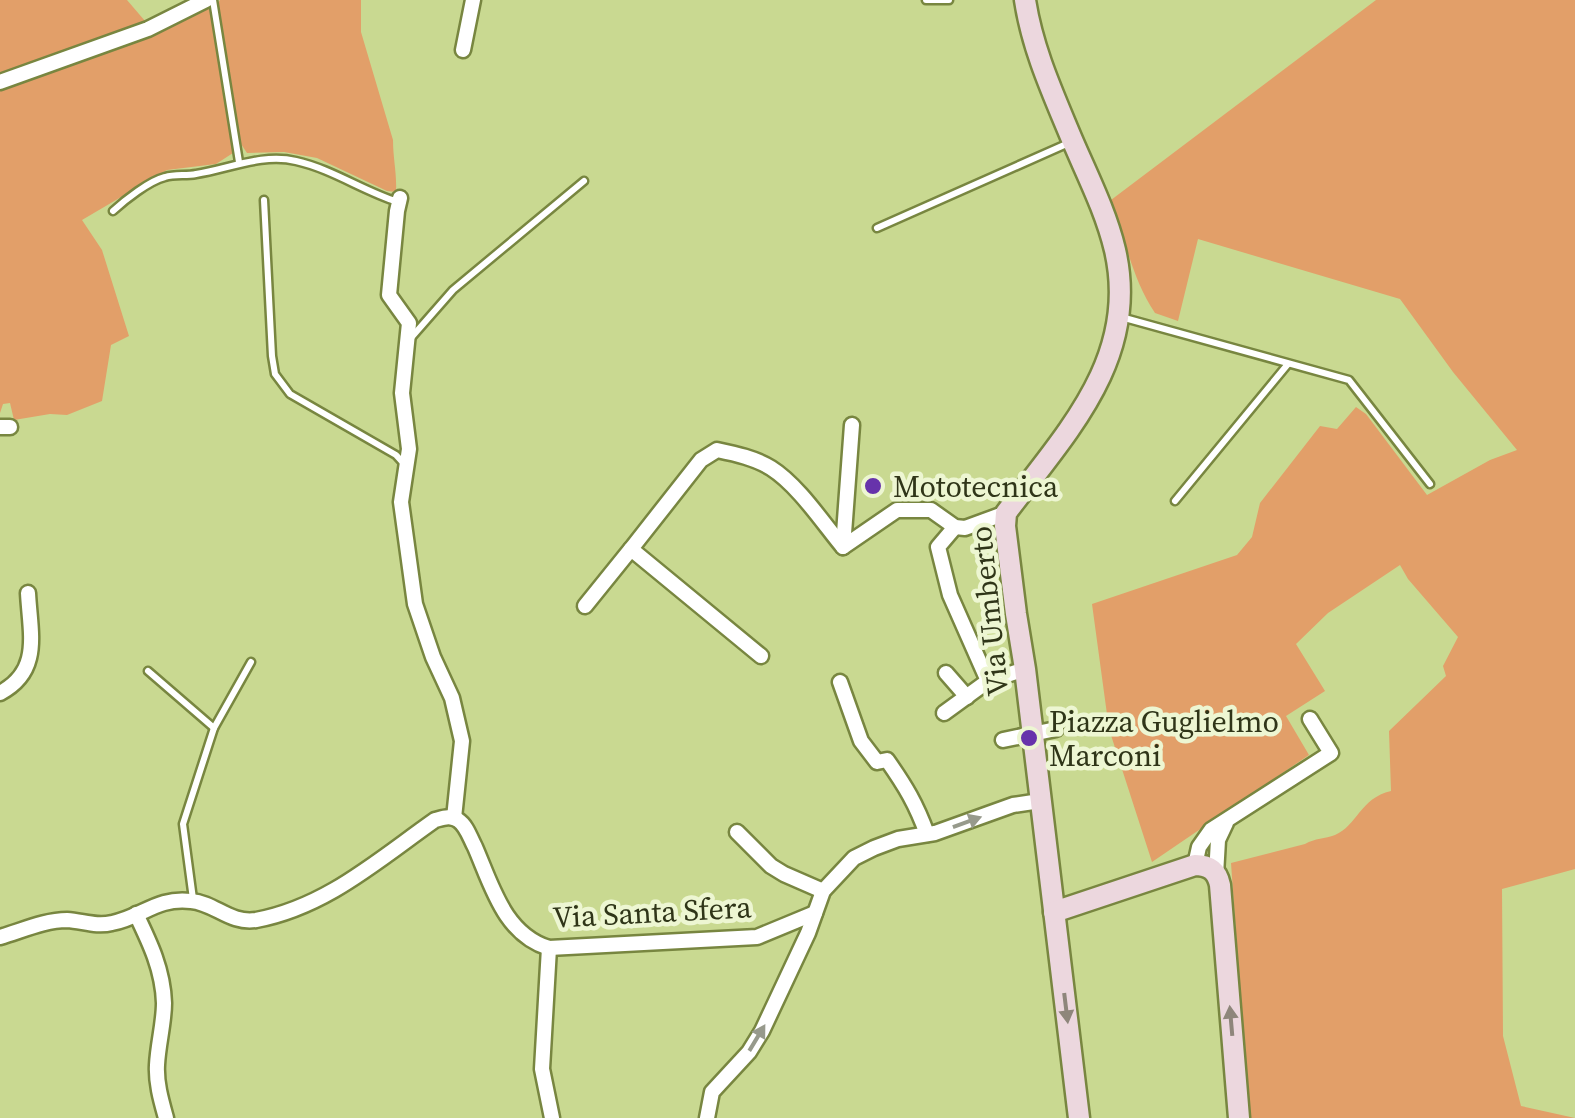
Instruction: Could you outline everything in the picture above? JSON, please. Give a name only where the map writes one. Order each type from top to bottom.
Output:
[{"type":"main road","name":"Via Umberto","points":[[1025,0],[1043,68],[1111,237],[1120,288],[1120,316],[1104,373],[1080,416],[1006,513],[1040,800]]},
{"type":"main road","points":[[1040,800],[1079,1118]]},
{"type":"main road","points":[[1054,912],[1194,865],[1207,866],[1216,875],[1239,1118]]},
{"type":"street","points":[[0,82],[148,29],[210,0]]},
{"type":"street","points":[[463,50],[472,0]]},
{"type":"street","points":[[0,936],[60,920],[97,926],[124,920],[160,902],[194,900],[234,920],[277,915],[325,898],[435,820],[454,818],[462,740],[452,698],[415,604],[401,502],[409,449],[402,393],[409,323],[388,295],[400,200]]},
{"type":"street","points":[[844,547],[852,425]]},
{"type":"street","points":[[585,606],[702,460],[717,450],[744,456],[786,480],[844,547]]},
{"type":"street","points":[[844,547],[897,510],[931,510],[955,528],[1006,513]]},
{"type":"street","points":[[955,528],[938,548],[950,595],[988,681]]},
{"type":"street","points":[[631,549],[762,656]]},
{"type":"street","points":[[0,693],[26,672],[30,657],[28,593]]},
{"type":"street","points":[[944,713],[988,681],[1025,669]]},
{"type":"street","points":[[946,674],[967,696]]},
{"type":"street","points":[[840,682],[860,742],[878,762],[887,760],[913,798],[927,834]]},
{"type":"street","points":[[1194,865],[1199,847],[1211,830],[1331,753],[1310,719]]},
{"type":"street","points":[[1003,740],[1031,724],[1056,729]]},
{"type":"street","points":[[707,1118],[712,1092],[749,1052],[762,1031],[823,891],[854,858],[898,839],[1040,800]]},
{"type":"street","name":"Via Santa Sfera","points":[[454,818],[468,832],[514,927],[549,948],[757,938],[815,913]]},
{"type":"street","points":[[1216,875],[1218,840],[1229,818]]},
{"type":"street","points":[[738,832],[771,866],[823,891]]},
{"type":"street","points":[[136,914],[157,959],[162,983],[164,1005],[156,1067],[166,1118]]},
{"type":"street","points":[[549,948],[542,1069],[552,1118]]},
{"type":"lane","points":[[210,0],[239,162]]},
{"type":"lane","points":[[926,0],[950,0]]},
{"type":"lane","points":[[877,228],[1072,141]]},
{"type":"lane","points":[[113,211],[167,176],[220,170],[239,162],[294,160],[400,200]]},
{"type":"lane","points":[[409,340],[453,290],[584,181]]},
{"type":"lane","points":[[264,200],[275,374],[290,394],[396,456],[407,467]]},
{"type":"lane","points":[[1120,316],[1349,380],[1430,484]]},
{"type":"lane","points":[[1175,501],[1288,364]]},
{"type":"lane","points":[[194,900],[182,824],[214,728],[251,662]]},
{"type":"lane","points":[[148,670],[214,728]]},
{"type":"shaded area","points":[[0,0],[127,0],[145,21],[0,75]]},
{"type":"shaded area","points":[[220,0],[361,0],[361,32],[393,140],[396,192],[317,158],[284,152],[247,153],[239,141]]},
{"type":"shaded area","points":[[1376,0],[1575,0],[1575,869],[1502,889],[1503,1036],[1521,1106],[1575,1118],[1249,1118],[1231,863],[1335,835],[1372,800],[1391,791],[1389,731],[1446,676],[1443,666],[1458,637],[1400,565],[1328,613],[1296,644],[1325,691],[1286,716],[1309,755],[1152,862],[1109,729],[1092,604],[1237,555],[1252,537],[1260,503],[1320,426],[1337,429],[1356,407],[1366,414],[1427,495],[1490,460],[1517,450],[1400,299],[1198,239],[1178,321],[1155,313],[1135,272],[1111,200]]},
{"type":"shaded area","points":[[210,7],[233,153],[216,164],[167,170],[82,220],[102,250],[129,336],[111,345],[102,401],[67,415],[14,420],[10,403],[3,404],[0,413],[0,88],[147,35]]},
{"type":"place","name":"Mototecnica","points":[[873,486]]},
{"type":"place","name":"Piazza Guglielmo Marconi","points":[[1029,738]]}]
